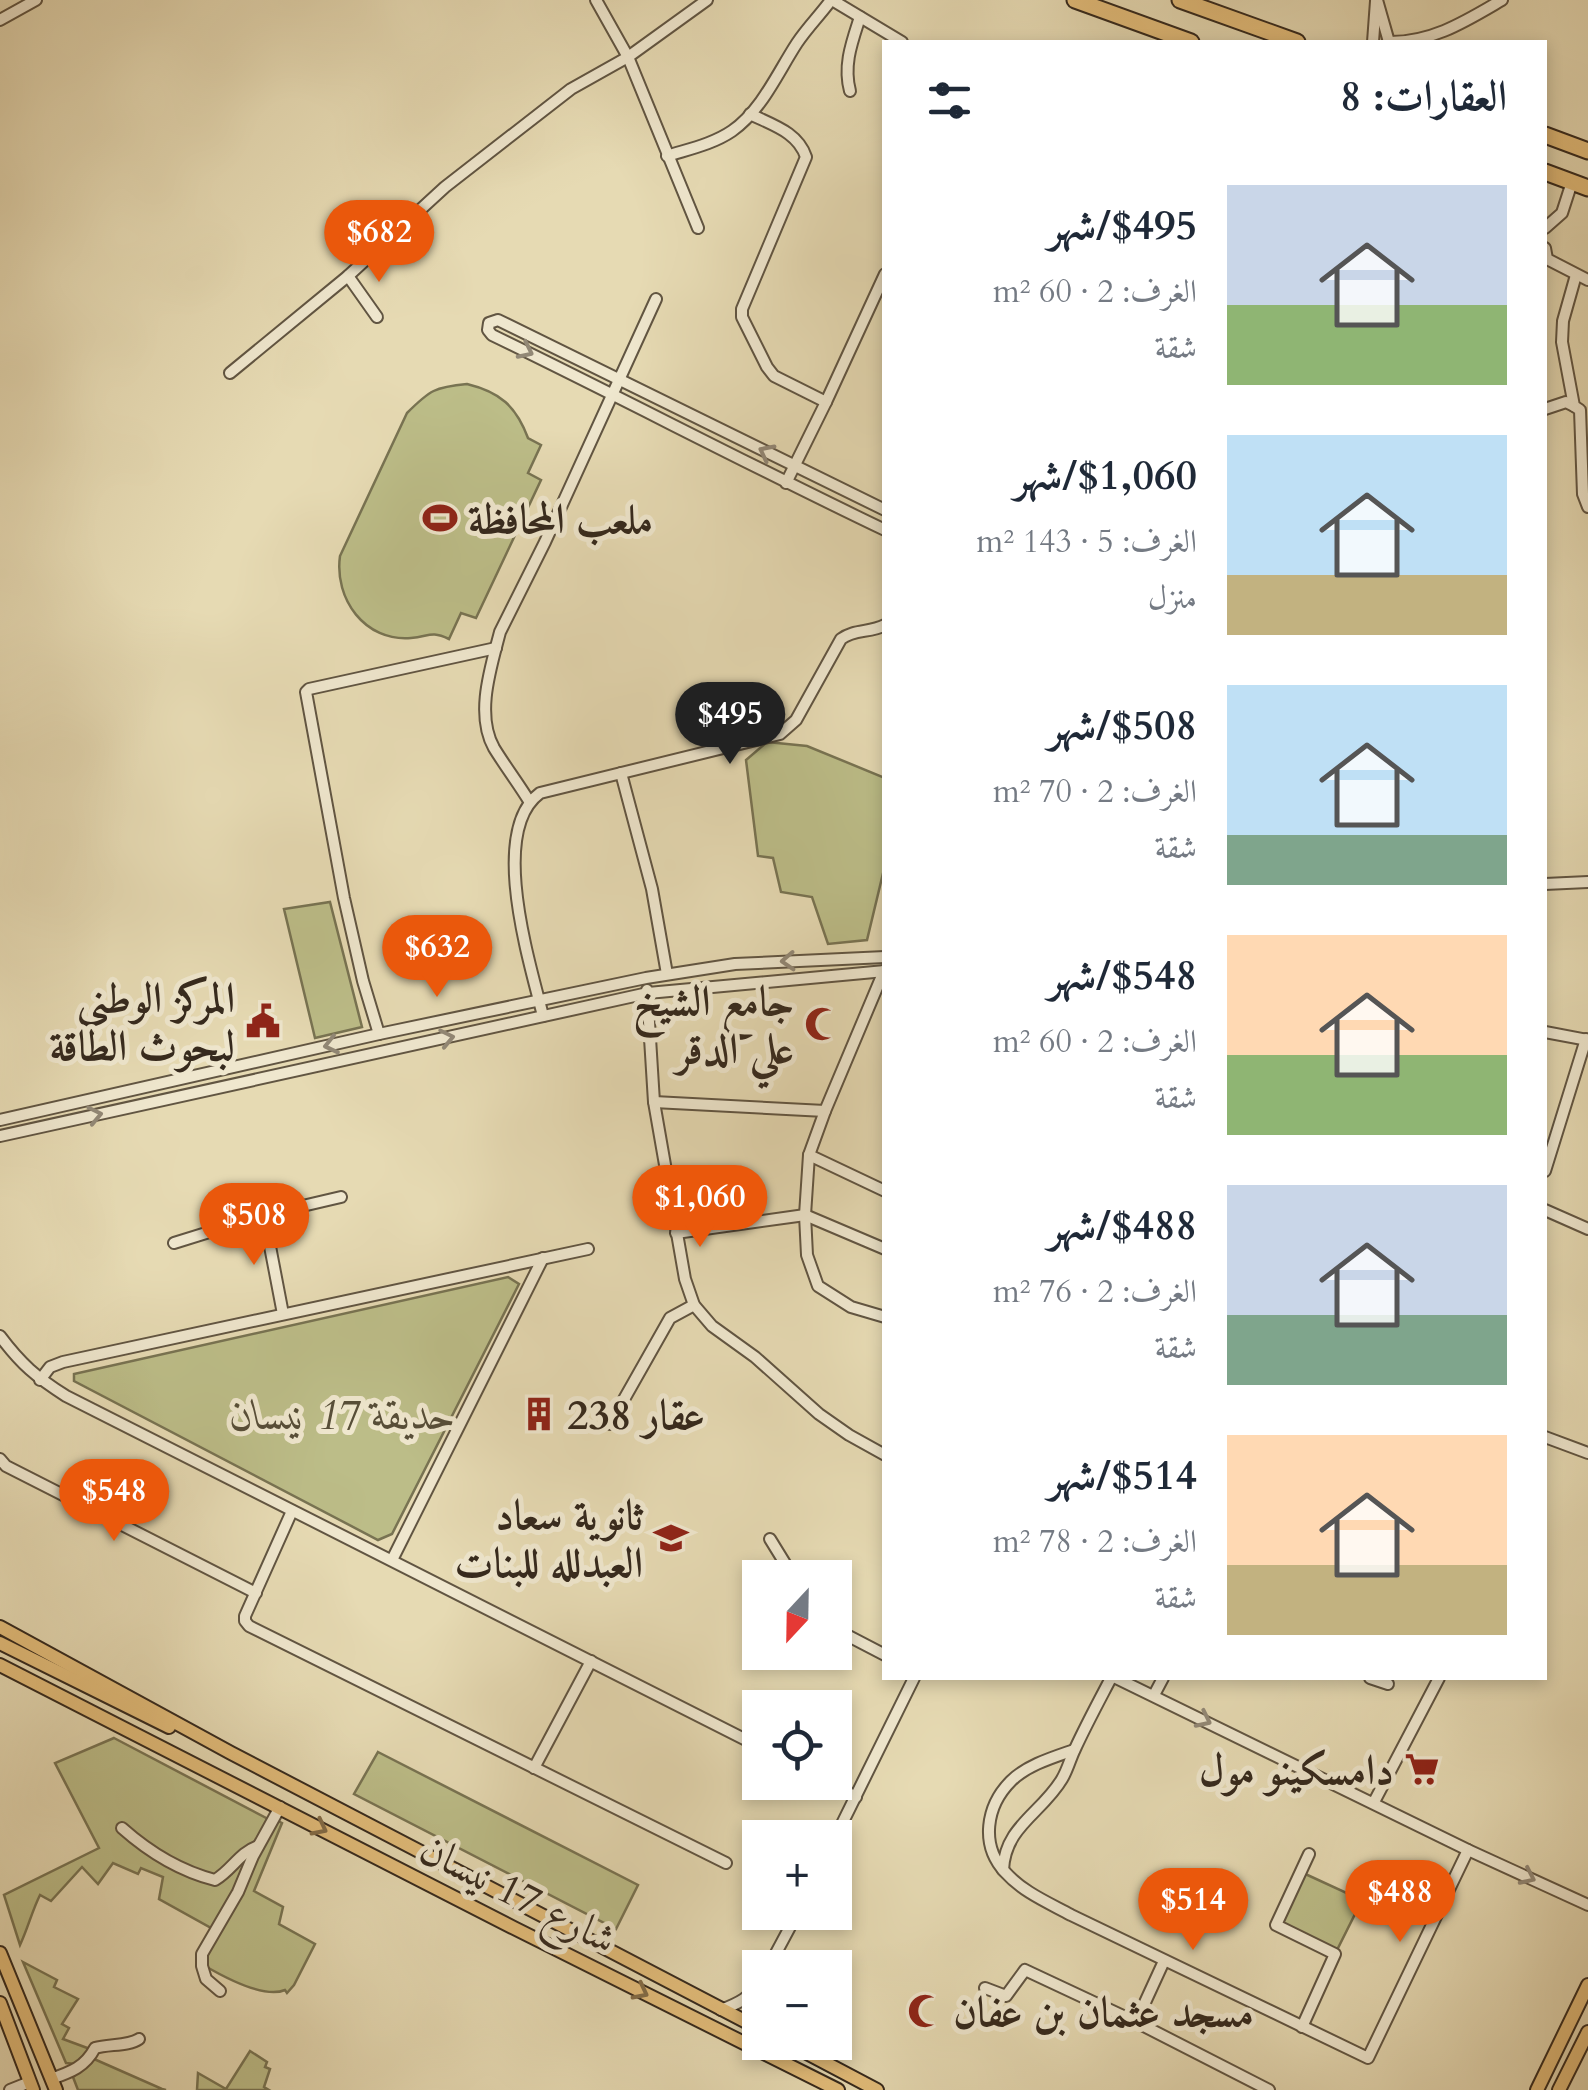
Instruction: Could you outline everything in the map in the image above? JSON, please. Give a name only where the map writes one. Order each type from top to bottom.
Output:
[{"type":"highway","points":[[1075,0],[1157,37]]},
{"type":"highway","points":[[1180,0],[1291,40]]},
{"type":"highway","points":[[1547,136],[1588,151]]},
{"type":"highway","points":[[1547,173],[1580,186]]},
{"type":"main road","points":[[0,1627],[231,1754]]},
{"type":"main road","points":[[0,1642],[154,1721],[231,1754]]},
{"type":"main road","points":[[0,1656],[171,1752]]},
{"type":"main road","points":[[0,1665],[171,1752]]},
{"type":"main road","name":"شارع 17 نيسان","points":[[171,1752],[838,2090]]},
{"type":"main road","name":"شارع 17 نيسان","points":[[231,1754],[742,2020]]},
{"type":"main road","points":[[514,1928],[523,1907]]},
{"type":"main road","points":[[0,1954],[53,2085]]},
{"type":"main road","points":[[1537,2090],[1588,1985]]},
{"type":"main road","points":[[0,2003],[31,2086]]},
{"type":"main road","points":[[1560,2090],[1588,2032]]},
{"type":"main road","points":[[820,2060],[877,2090]]},
{"type":"street","points":[[0,20],[36,0]]},
{"type":"street","points":[[596,0],[628,57],[698,228]]},
{"type":"street","points":[[230,372],[348,276],[445,187],[571,89],[628,57],[707,0]]},
{"type":"street","points":[[667,156],[720,138],[750,114],[831,0],[899,40]]},
{"type":"street","points":[[1376,0],[1387,40]]},
{"type":"street","points":[[1373,40],[1376,0]]},
{"type":"street","points":[[1414,40],[1436,35],[1502,0]]},
{"type":"street","points":[[850,91],[848,55],[860,17]]},
{"type":"street","points":[[750,114],[792,135],[806,158],[742,308],[742,317],[774,376],[826,402]]},
{"type":"street","points":[[1547,226],[1580,186]]},
{"type":"street","points":[[1547,260],[1588,280]]},
{"type":"street","points":[[1574,406],[1562,322],[1576,275]]},
{"type":"street","points":[[348,276],[377,317]]},
{"type":"street","points":[[786,483],[882,281]]},
{"type":"street","points":[[529,801],[492,745],[484,704],[500,632],[656,299]]},
{"type":"street","points":[[882,509],[498,320],[489,324],[492,335],[882,529]]},
{"type":"street","points":[[1547,408],[1566,402],[1580,410],[1588,506]]},
{"type":"street","points":[[543,1016],[516,894],[515,838],[529,801],[540,793],[780,734],[796,720],[840,639],[882,626]]},
{"type":"street","points":[[870,632],[882,637]]},
{"type":"street","points":[[379,1034],[344,898],[306,692],[496,648]]},
{"type":"street","points":[[621,773],[652,889],[666,974]]},
{"type":"street","points":[[1547,884],[1588,882]]},
{"type":"street","points":[[0,1120],[666,974],[735,964],[882,957]]},
{"type":"street","points":[[0,1136],[648,993],[882,972]]},
{"type":"street","points":[[646,978],[654,1102],[676,1233],[694,1305],[712,1326],[755,1356],[819,1414],[882,1453]]},
{"type":"street","points":[[882,979],[809,1155],[805,1215],[807,1255],[818,1286],[851,1307],[882,1317]]},
{"type":"street","points":[[1547,1032],[1587,1040],[1547,1165]]},
{"type":"street","points":[[654,1102],[825,1111]]},
{"type":"street","points":[[809,1155],[882,1191]]},
{"type":"street","points":[[174,1242],[340,1197]]},
{"type":"street","points":[[1547,1211],[1588,1229]]},
{"type":"street","points":[[264,1215],[282,1314]]},
{"type":"street","points":[[676,1233],[805,1215],[882,1248]]},
{"type":"street","points":[[40,1380],[50,1367],[62,1362],[588,1249]]},
{"type":"street","points":[[392,1560],[543,1258]]},
{"type":"street","points":[[610,1424],[670,1318],[694,1305]]},
{"type":"street","points":[[0,1336],[19,1362],[66,1396],[742,1738]]},
{"type":"street","points":[[1547,1438],[1588,1453]]},
{"type":"street","points":[[0,1459],[6,1466],[256,1593]]},
{"type":"street","points":[[292,1511],[245,1616],[249,1626],[726,1863]]},
{"type":"street","points":[[770,1538],[783,1560]]},
{"type":"street","points":[[852,1637],[882,1653]]},
{"type":"street","points":[[534,1768],[591,1661]]},
{"type":"street","points":[[844,1820],[913,1680]]},
{"type":"street","points":[[1003,1871],[1004,1852],[1022,1823],[1065,1775],[1074,1750],[1113,1680]]},
{"type":"street","points":[[1119,1680],[1588,1905]]},
{"type":"street","points":[[1154,1695],[1162,1680]]},
{"type":"street","points":[[1376,1680],[1388,1684]]},
{"type":"street","points":[[1374,1802],[1437,1680]]},
{"type":"street","points":[[1074,1750],[1047,1759],[1012,1779],[994,1805],[988,1834],[990,1850],[1003,1871],[1028,1892],[1368,2058],[1468,1850]]},
{"type":"street","points":[[852,1794],[856,1796]]},
{"type":"street","points":[[220,1990],[206,1979],[202,1954],[280,1808]]},
{"type":"street","points":[[122,1828],[146,1848],[197,1875],[216,1880],[247,1850],[259,1846]]},
{"type":"street","points":[[1302,2027],[1335,1954],[1276,1926],[1309,1854]]},
{"type":"street","points":[[1136,2022],[1164,1961]]},
{"type":"street","points":[[985,1988],[1006,1996],[1025,1970],[1269,2090]]},
{"type":"street","points":[[721,2010],[742,2002]]},
{"type":"street","points":[[53,2085],[88,2060],[95,2048],[132,2044],[139,2039]]},
{"type":"street","points":[[10,2090],[31,2086]]},
{"type":"green space","name":"ملعب المحافظة","points":[[467,384],[489,391],[505,402],[528,438],[541,445],[528,473],[541,480],[476,618],[461,613],[449,639],[433,634],[411,638],[380,633],[356,615],[348,602],[339,572],[340,556],[407,413],[434,391]]},
{"type":"green space","points":[[767,742],[807,746],[882,777],[882,878],[867,940],[828,944],[812,897],[781,892],[773,858],[758,856],[746,760]]},
{"type":"green space","points":[[330,902],[362,1027],[315,1038],[284,909]]},
{"type":"green space","name":"حديقة 17 نيسان","points":[[508,1277],[519,1284],[392,1534],[378,1540],[74,1381],[74,1374]]},
{"type":"green space","points":[[114,1738],[270,1820],[213,1929],[159,1899],[163,1877],[141,1868],[138,1874],[113,1863],[98,1884],[82,1867],[51,1901],[40,1895],[20,1945],[4,1895],[99,1848],[55,1763]]},
{"type":"green space","points":[[378,1752],[638,1885],[616,1929],[354,1794]]},
{"type":"green space","points":[[276,1820],[282,1823],[254,1891],[283,1907],[279,1924],[315,1944],[287,1993],[255,1989],[205,1966],[207,1953]]},
{"type":"green space","points":[[1301,1872],[1362,1900],[1335,1954],[1276,1925]]},
{"type":"green space","points":[[23,1962],[57,1980],[54,1987],[78,1999],[62,2024],[69,2028],[63,2039],[90,2049],[76,2064],[66,2063]]},
{"type":"green space","points":[[250,2051],[267,2062],[265,2067],[270,2069],[264,2087],[269,2090],[197,2090],[198,2073],[226,2089]]},
{"type":"green space","points":[[94,2059],[166,2090],[78,2090],[73,2077]]},
{"type":"place","name":"ملعب المحافظة","points":[[440,518]]},
{"type":"place","name":"المركز الوطني لبحوث الطاقة","points":[[263,1021]]},
{"type":"place","name":"جامع الشيخ علي الدقر","points":[[822,1024]]},
{"type":"place","name":"عقار 238","points":[[539,1414]]},
{"type":"place","name":"ثانوية سعاد العبدلله للبنات","points":[[671,1538]]},
{"type":"place","name":"دامسكينو مول","points":[[1422,1769]]},
{"type":"place","name":"مسجد عثمان بن عفان","points":[[925,2011]]}]
